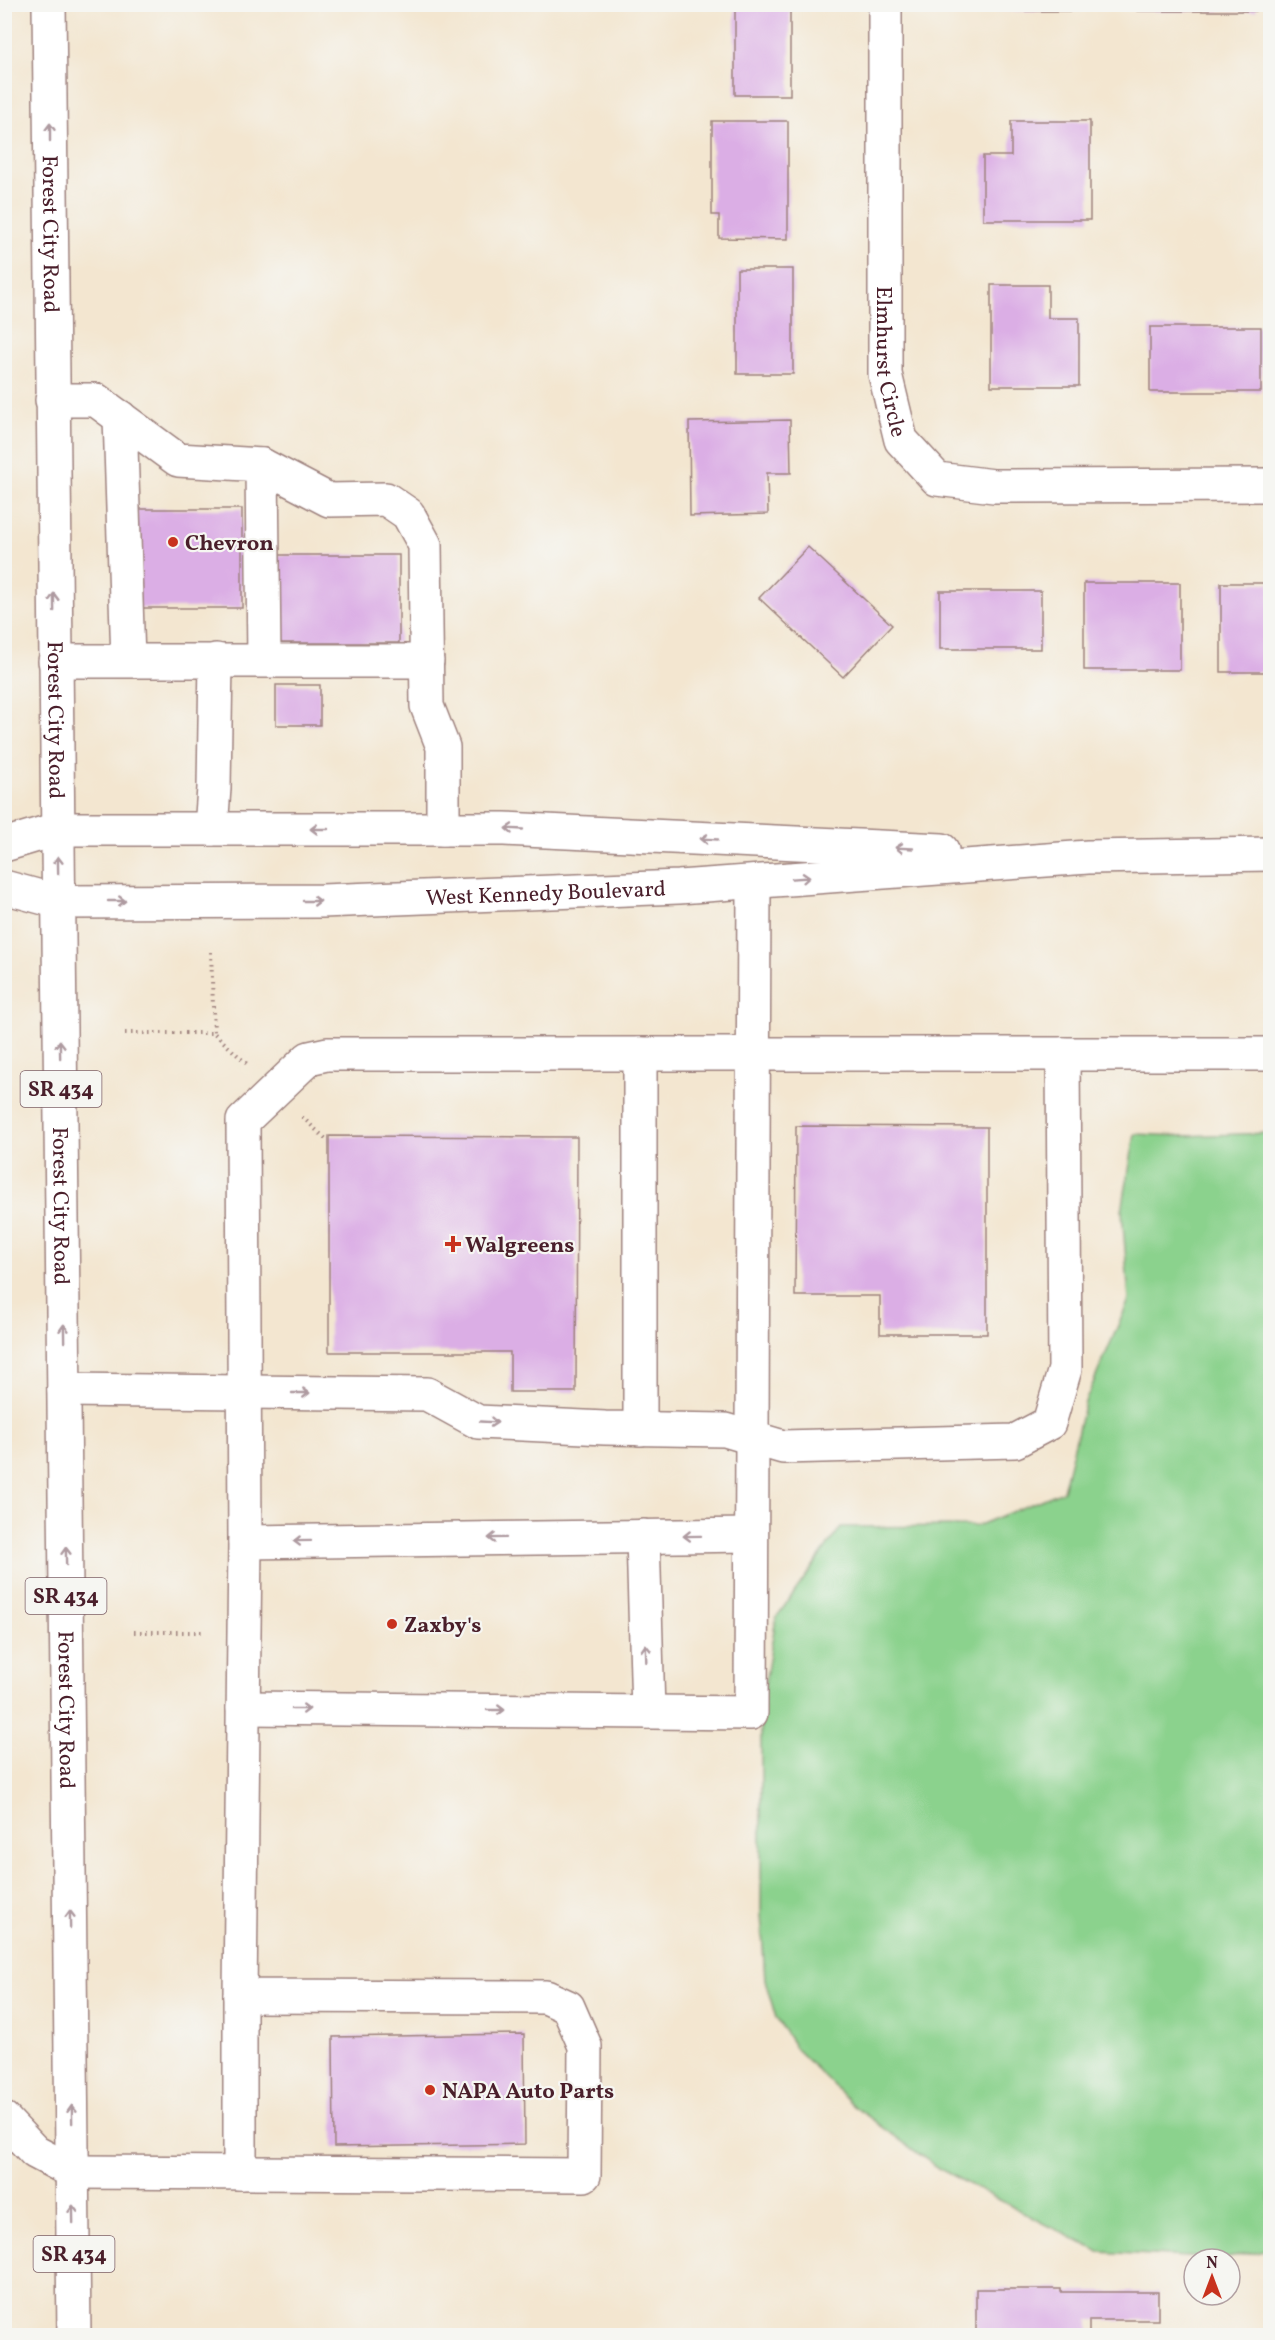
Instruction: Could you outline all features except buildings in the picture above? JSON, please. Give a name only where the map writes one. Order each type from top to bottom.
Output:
[{"type":"main road","name":"Forest City Road","points":[[49,4],[74,2336]]},
{"type":"main road","name":"Elmhurst Circle","points":[[885,4],[885,374],[901,440],[937,480],[982,485],[1270,485]]},
{"type":"main road","points":[[52,400],[96,400],[178,460],[262,465],[329,500],[386,499],[408,514],[425,545],[427,706],[443,747],[443,830]]},
{"type":"main road","points":[[120,417],[128,660]]},
{"type":"main road","points":[[262,465],[264,660]]},
{"type":"main road","points":[[211,830],[216,660]]},
{"type":"main road","points":[[55,661],[427,661]]},
{"type":"main road","name":"West Kennedy Boulevard","points":[[4,845],[57,829],[504,829],[1088,857]]},
{"type":"main road","name":"West Kennedy Boulevard","points":[[4,887],[59,902],[322,901],[679,887],[1088,857],[1270,854]]},
{"type":"main road","points":[[243,1708],[751,1713],[754,882]]},
{"type":"main road","points":[[240,2173],[245,1542],[243,1121],[309,1058],[327,1054],[1270,1054]]},
{"type":"main road","points":[[640,1054],[640,1429]]},
{"type":"main road","points":[[64,1390],[427,1394],[478,1422],[725,1430],[783,1447],[1015,1441],[1049,1422],[1065,1369],[1063,1054]]},
{"type":"main road","points":[[245,1542],[750,1535]]},
{"type":"main road","points":[[643,1536],[648,1712]]},
{"type":"main road","points":[[4,2119],[35,2152],[73,2172],[584,2175],[585,2046],[568,2007],[546,1997],[240,1996]]},
{"type":"path","points":[[211,952],[214,1033]]},
{"type":"path","points":[[125,1033],[214,1033],[326,1139]]},
{"type":"green space","points":[[1270,1133],[1270,2249],[1242,2255],[1242,2247],[1182,2247],[1182,2257],[1099,2252],[938,2168],[854,2106],[796,2049],[776,2018],[765,1980],[761,1914],[761,1707],[776,1618],[841,1527],[977,1526],[1063,1491],[1085,1402],[1129,1300],[1122,1211],[1135,1134],[1182,1136]]},
{"type":"place","name":"Chevron","points":[[173,542]]},
{"type":"place","name":"Walgreens","points":[[453,1244]]},
{"type":"place","name":"Zaxby's","points":[[392,1624]]},
{"type":"place","name":"NAPA Auto Parts","points":[[430,2090]]}]
